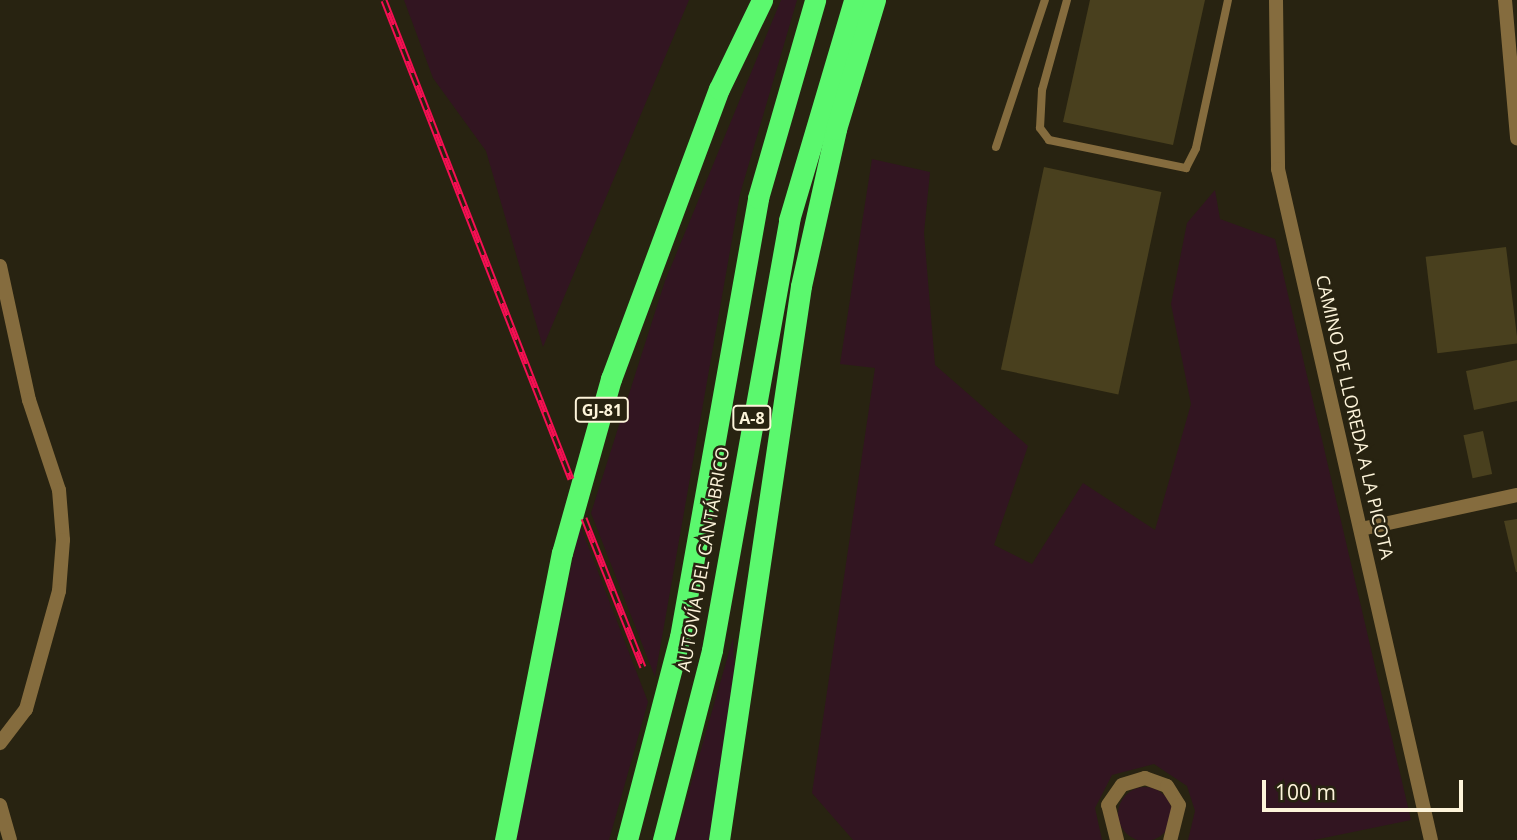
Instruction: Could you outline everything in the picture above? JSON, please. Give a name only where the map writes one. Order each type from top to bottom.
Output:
[{"type":"highway","name":"GJ-81","points":[[505,840],[562,553],[611,379],[714,102],[762,0]]},
{"type":"highway","name":"AUTOVÍA DEL CANTÁBRICO","points":[[627,840],[680,637],[758,198],[815,0]]},
{"type":"highway","name":"AUTOVÍA DEL CANTÁBRICO","points":[[663,840],[712,650],[789,220],[854,0]]},
{"type":"highway","points":[[719,840],[801,286],[836,129],[875,0]]},
{"type":"street","name":"CAMINO DE LLOREDA A LA PICOTA","points":[[1276,0],[1278,169],[1431,840]]},
{"type":"street","points":[[1504,0],[1517,138]]},
{"type":"street","points":[[0,266],[33,417],[59,490],[64,540],[60,591],[26,709],[0,743]]},
{"type":"street","points":[[1362,528],[1517,495]]},
{"type":"street","points":[[1117,840],[1108,805],[1122,785],[1145,778],[1167,786],[1179,805],[1170,840]]},
{"type":"street","points":[[0,805],[9,840]]},
{"type":"lane","points":[[996,147],[1045,0]]},
{"type":"lane","points":[[1067,0],[1042,90],[1040,128],[1049,140],[1186,168],[1196,148],[1228,0]]},
{"type":"shaded area","points":[[404,0],[689,0],[543,347],[486,151],[433,78]]},
{"type":"shaded area","points":[[781,0],[797,0],[740,194],[655,677],[591,513],[665,281]]},
{"type":"shaded area","points":[[872,159],[930,172],[924,233],[935,365],[1028,446],[994,545],[1032,564],[1083,483],[1155,530],[1191,404],[1171,304],[1187,223],[1215,190],[1220,219],[1275,239],[1411,820],[1314,840],[1188,840],[1195,811],[1187,786],[1154,764],[1112,775],[1095,808],[1102,840],[853,840],[812,793],[875,368],[840,364]]},
{"type":"shaded area","points":[[580,525],[648,702],[609,840],[514,840]]},
{"type":"shaded area","points":[[733,638],[735,676],[710,840],[675,840]]},
{"type":"shaded area","points":[[1145,787],[1164,795],[1172,814],[1164,833],[1145,841],[1126,833],[1118,814],[1126,795]]},
{"type":"building","points":[[1090,0],[1205,0],[1173,145],[1063,122]]},
{"type":"building","points":[[1044,167],[1161,192],[1118,394],[1001,369]]},
{"type":"building","points":[[1506,247],[1517,343],[1437,353],[1426,257]]},
{"type":"building","points":[[1517,360],[1517,401],[1474,410],[1466,371]]},
{"type":"building","points":[[1483,431],[1492,474],[1473,478],[1463,435]]},
{"type":"building","points":[[1517,519],[1517,572],[1516,572],[1504,521]]},
{"type":"railway","points":[[384,0],[571,479]]},
{"type":"railway","points":[[584,518],[643,667]]}]
